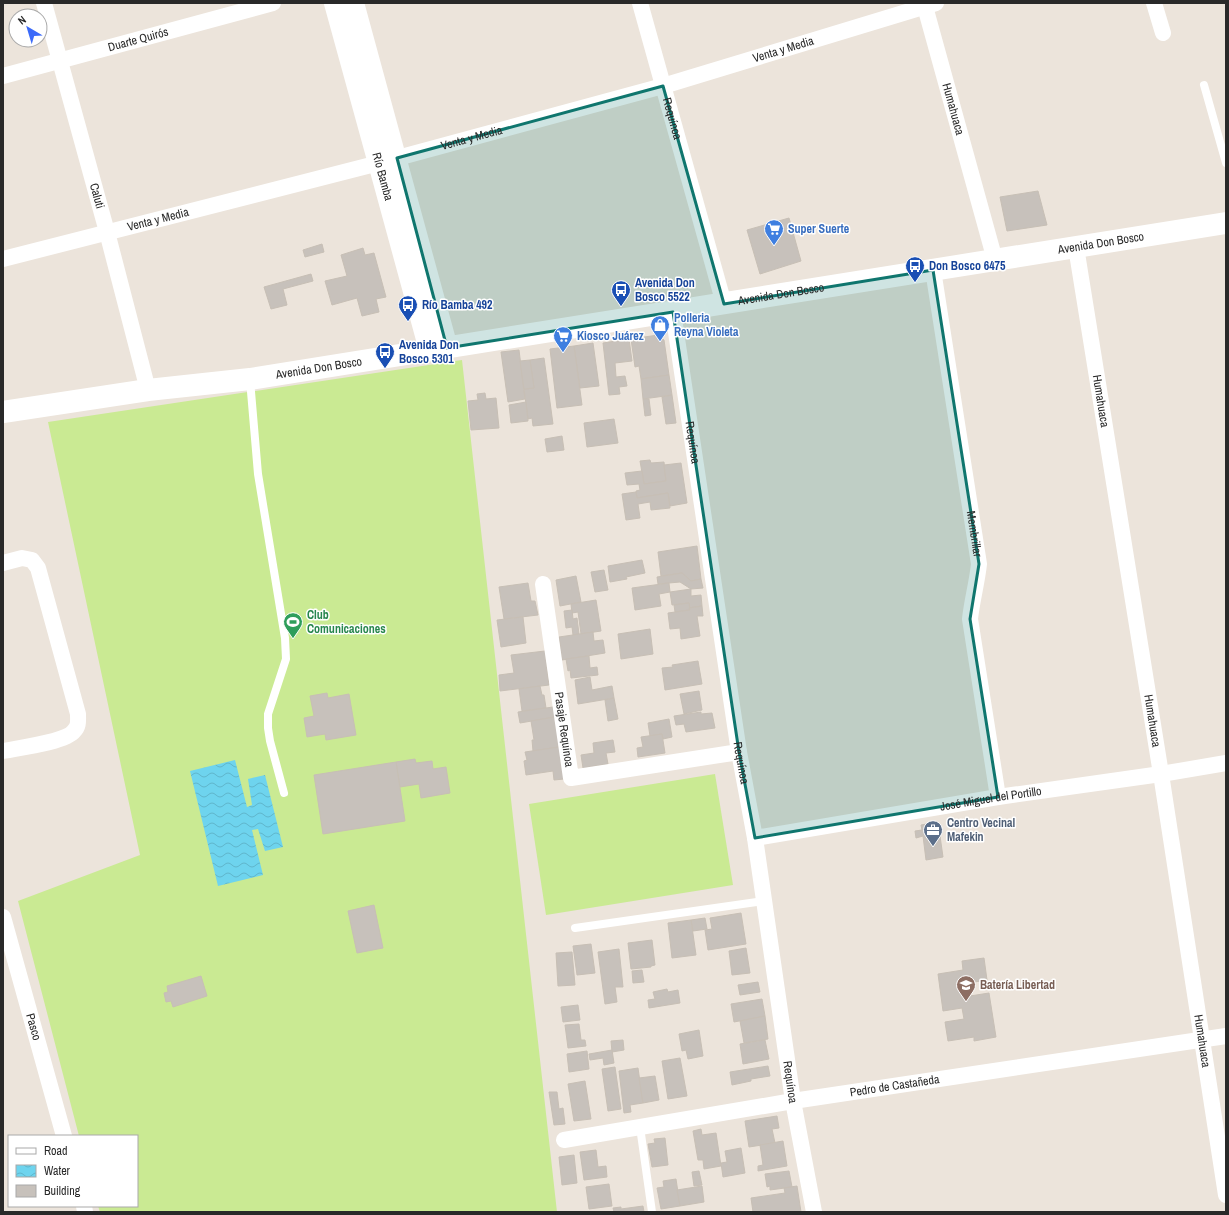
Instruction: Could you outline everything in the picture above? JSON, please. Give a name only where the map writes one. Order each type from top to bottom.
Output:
[{"type":"main road","name":"Río Bamba","points":[[335,3],[388,161]]},
{"type":"main road","name":"Río Bamba","points":[[353,3],[388,161],[438,349]]},
{"type":"main road","name":"Avenida Don Bosco","points":[[3,412],[148,390],[250,379],[1226,223]]},
{"type":"street","name":"Caluti","points":[[44,3],[107,232],[148,390]]},
{"type":"street","name":"Duarte Quirós","points":[[3,76],[273,3]]},
{"type":"street","name":"Requínoa","points":[[640,3],[724,304]]},
{"type":"street","points":[[1154,3],[1163,33]]},
{"type":"street","name":"Venta y Media","points":[[3,259],[388,161],[663,86],[929,4]]},
{"type":"street","name":"Humahuaca","points":[[929,4],[995,260]]},
{"type":"street","name":"Humahuaca","points":[[1076,247],[1161,774],[1226,1195]]},
{"type":"street","name":"Membrillar","points":[[933,270],[979,564],[970,619],[998,797]]},
{"type":"street","name":"Requínoa","points":[[673,312],[739,752],[755,838],[794,1100],[814,1212]]},
{"type":"street","points":[[3,563],[22,558],[32,560],[38,568],[78,714],[78,725],[73,733],[63,739],[3,751]]},
{"type":"street","name":"Pasaje Requínoa","points":[[543,584],[571,778],[739,752]]},
{"type":"street","name":"José Miguel del Portillo","points":[[755,838],[998,797],[1161,774],[1226,763]]},
{"type":"street","name":"Pasco","points":[[3,917],[64,1135]]},
{"type":"street","name":"Pedro de Castañeda","points":[[564,1140],[794,1100],[1226,1036]]},
{"type":"lane","points":[[1204,85],[1226,162]]},
{"type":"lane","points":[[250,379],[258,474],[285,638],[286,659],[268,714],[270,741],[284,793]]},
{"type":"lane","points":[[575,928],[764,901]]},
{"type":"lane","points":[[640,1127],[652,1212]]},
{"type":"highlighted area","points":[[663,86],[724,304],[933,270],[979,564],[970,619],[998,797],[755,838],[739,752],[673,312],[447,348],[397,158]]},
{"type":"green space","name":"Club Comunicaciones","points":[[462,360],[557,1212],[100,1212],[98,1207],[138,1207],[138,1135],[79,1135],[18,901],[140,855],[48,422]]},
{"type":"green space","points":[[715,774],[733,885],[546,915],[529,804]]},
{"type":"water","points":[[235,760],[247,807],[252,805],[248,779],[265,775],[283,847],[265,851],[258,829],[252,830],[263,875],[218,886],[190,771]]},
{"type":"building","points":[[1038,191],[1047,225],[1007,231],[1000,197]]},
{"type":"building","name":"Super Suerte","points":[[789,218],[801,261],[760,274],[747,230]]},
{"type":"building","points":[[322,244],[324,252],[305,257],[303,250]]},
{"type":"building","points":[[363,248],[365,255],[374,253],[386,297],[376,299],[379,312],[362,316],[357,298],[332,305],[325,281],[347,276],[341,255]]},
{"type":"building","points":[[311,274],[313,281],[283,289],[287,305],[271,309],[264,287]]},
{"type":"building","points":[[658,335],[664,340],[669,375],[641,379],[639,366],[635,367],[631,339]]},
{"type":"building","points":[[629,339],[632,361],[615,363],[616,377],[625,376],[627,386],[619,387],[620,394],[609,395],[603,343]]},
{"type":"building","points":[[593,343],[599,386],[580,388],[574,346]]},
{"type":"building","points":[[574,346],[582,405],[557,408],[550,349]]},
{"type":"building","points":[[519,350],[525,399],[508,402],[501,352]]},
{"type":"building","points":[[544,358],[553,424],[533,426],[532,418],[528,419],[524,389],[534,388],[530,360]]},
{"type":"building","points":[[530,360],[534,388],[524,389],[520,361]]},
{"type":"building","points":[[669,375],[672,395],[643,399],[641,379]]},
{"type":"building","points":[[485,393],[486,399],[496,398],[499,428],[471,430],[468,401],[478,400],[477,394]]},
{"type":"building","points":[[672,395],[676,423],[666,424],[662,397]]},
{"type":"building","points":[[643,399],[649,399],[651,415],[645,416]]},
{"type":"building","points":[[526,402],[528,421],[511,423],[509,405]]},
{"type":"building","points":[[614,419],[618,443],[587,447],[584,423]]},
{"type":"building","points":[[562,436],[564,450],[547,452],[545,439]]},
{"type":"building","points":[[650,460],[651,463],[664,462],[666,481],[644,484],[640,461]]},
{"type":"building","points":[[681,463],[687,503],[670,506],[668,493],[637,498],[636,491],[640,490],[639,484],[627,485],[625,473],[642,471],[644,484],[666,481],[664,465]]},
{"type":"building","points":[[636,492],[637,498],[668,493],[670,508],[651,510],[650,502],[638,504],[640,518],[626,520],[622,494]]},
{"type":"building","points":[[697,546],[701,579],[691,581],[682,573],[661,576],[658,552]]},
{"type":"building","points":[[642,560],[645,573],[626,577],[627,579],[610,582],[608,566]]},
{"type":"building","points":[[604,570],[608,590],[595,592],[591,572]]},
{"type":"building","points":[[682,573],[691,581],[701,579],[703,588],[691,589],[680,582],[658,584],[657,577]]},
{"type":"building","points":[[576,576],[581,602],[560,606],[556,580]]},
{"type":"building","points":[[528,583],[531,601],[535,601],[538,615],[504,619],[499,587]]},
{"type":"building","points":[[669,583],[670,592],[659,594],[661,606],[635,610],[632,588]]},
{"type":"building","points":[[691,589],[691,596],[701,595],[702,606],[689,608],[689,603],[672,605],[670,592]]},
{"type":"building","points":[[596,600],[601,631],[581,634],[578,612],[572,613],[571,604]]},
{"type":"building","points":[[689,603],[690,610],[675,612],[674,605]]},
{"type":"building","points":[[702,606],[703,616],[697,616],[700,636],[681,639],[680,628],[670,629],[668,613],[690,610],[689,608]]},
{"type":"building","points":[[572,610],[573,619],[577,618],[579,634],[573,635],[572,627],[566,628],[564,611]]},
{"type":"building","points":[[523,617],[526,643],[501,647],[497,620]]},
{"type":"building","points":[[650,629],[653,654],[621,659],[618,634]]},
{"type":"building","points":[[593,632],[594,641],[603,640],[605,653],[562,660],[559,637]]},
{"type":"building","points":[[545,651],[549,685],[500,691],[499,675],[514,673],[511,655]]},
{"type":"building","points":[[589,656],[590,668],[597,667],[598,675],[571,678],[566,659]]},
{"type":"building","points":[[698,661],[702,684],[665,690],[662,668]]},
{"type":"building","points":[[590,677],[592,690],[612,686],[614,698],[578,704],[575,680]]},
{"type":"building","points":[[540,686],[542,695],[544,695],[546,708],[522,711],[519,689]]},
{"type":"building","points":[[699,691],[702,710],[684,714],[680,694]]},
{"type":"building","points":[[327,693],[328,698],[349,694],[356,735],[326,740],[325,734],[307,737],[304,718],[314,716],[310,696]]},
{"type":"building","points":[[614,698],[618,719],[608,721],[605,700]]},
{"type":"building","points":[[553,707],[555,717],[520,723],[518,712]]},
{"type":"building","points":[[701,712],[701,714],[712,713],[715,728],[686,732],[684,724],[676,725],[674,716]]},
{"type":"building","points":[[555,717],[559,747],[533,751],[532,740],[534,740],[531,721]]},
{"type":"building","points":[[669,719],[672,737],[663,739],[662,734],[650,736],[648,723]]},
{"type":"building","points":[[662,734],[665,753],[638,757],[637,748],[643,747],[641,737]]},
{"type":"building","points":[[613,740],[615,752],[606,753],[608,764],[583,768],[581,755],[594,753],[593,743]]},
{"type":"building","points":[[559,747],[564,779],[554,780],[553,771],[526,775],[524,761],[527,760],[525,752]]},
{"type":"building","points":[[415,759],[416,763],[432,761],[433,769],[446,767],[450,793],[421,798],[419,784],[400,787],[396,762]]},
{"type":"building","points":[[396,762],[405,821],[323,834],[314,775]]},
{"type":"building","name":"Centro Vecinal Mafekin","points":[[938,822],[943,857],[926,860],[923,836],[916,838],[915,831],[922,830],[921,825]]},
{"type":"building","points":[[374,905],[383,948],[357,953],[348,911]]},
{"type":"building","points":[[741,913],[746,944],[708,950],[705,930],[712,929],[710,918]]},
{"type":"building","points":[[705,918],[707,929],[693,931],[691,920]]},
{"type":"building","points":[[691,920],[696,955],[672,958],[668,923]]},
{"type":"building","points":[[652,940],[655,965],[651,967],[631,969],[628,943]]},
{"type":"building","points":[[591,944],[595,973],[577,975],[573,946]]},
{"type":"building","points":[[746,948],[750,973],[732,975],[729,951]]},
{"type":"building","points":[[619,949],[623,987],[615,987],[617,1002],[605,1004],[598,952]]},
{"type":"building","points":[[572,952],[575,985],[558,986],[556,953]]},
{"type":"building","name":"Batería Libertad","points":[[984,958],[987,980],[968,983],[970,996],[989,993],[996,1037],[974,1041],[974,1037],[948,1041],[945,1022],[964,1019],[962,1008],[943,1011],[938,974],[963,970],[962,961]]},
{"type":"building","points":[[642,970],[644,982],[633,983],[632,971]]},
{"type":"building","points":[[201,976],[207,996],[173,1007],[171,1001],[166,1002],[164,993],[168,992],[167,986]]},
{"type":"building","points":[[758,982],[760,992],[740,995],[738,985]]},
{"type":"building","points":[[667,989],[668,992],[678,990],[680,1003],[649,1008],[648,1000],[655,999],[653,992]]},
{"type":"building","points":[[762,999],[765,1016],[734,1022],[731,1004]]},
{"type":"building","points":[[578,1005],[580,1020],[563,1022],[561,1007]]},
{"type":"building","points":[[765,1016],[768,1039],[744,1043],[740,1021]]},
{"type":"building","points":[[579,1024],[581,1040],[585,1040],[586,1046],[568,1048],[565,1025]]},
{"type":"building","points":[[699,1030],[703,1056],[688,1059],[686,1050],[682,1051],[679,1034]]},
{"type":"building","points":[[623,1040],[624,1050],[612,1052],[611,1041]]},
{"type":"building","points":[[765,1040],[769,1059],[743,1064],[740,1044]]},
{"type":"building","points":[[612,1050],[614,1063],[604,1065],[603,1058],[590,1060],[589,1054]]},
{"type":"building","points":[[587,1051],[589,1069],[569,1072],[567,1054]]},
{"type":"building","points":[[680,1058],[687,1096],[668,1099],[662,1061]]},
{"type":"building","points":[[768,1066],[770,1076],[751,1079],[751,1081],[732,1085],[730,1072]]},
{"type":"building","points":[[615,1067],[621,1109],[608,1111],[602,1069]]},
{"type":"building","points":[[638,1068],[643,1103],[630,1105],[631,1112],[624,1113],[619,1071]]},
{"type":"building","points":[[655,1076],[659,1100],[643,1103],[639,1078]]},
{"type":"building","points":[[585,1081],[591,1119],[574,1121],[568,1084]]},
{"type":"building","points":[[549,1092],[557,1092],[559,1109],[563,1108],[565,1124],[554,1125]]},
{"type":"building","points":[[777,1116],[779,1128],[772,1129],[775,1143],[749,1147],[745,1121]]},
{"type":"building","points":[[701,1129],[702,1135],[716,1133],[721,1166],[704,1169],[703,1160],[698,1160],[693,1131]]},
{"type":"building","points":[[665,1138],[668,1165],[652,1167],[648,1144],[655,1143],[654,1139]]},
{"type":"building","points":[[783,1141],[787,1166],[758,1171],[758,1166],[763,1165],[760,1145]]},
{"type":"building","points":[[741,1148],[745,1173],[723,1177],[721,1163],[727,1162],[725,1151]]},
{"type":"building","points":[[596,1150],[598,1167],[606,1166],[607,1177],[584,1180],[580,1152]]},
{"type":"building","points":[[574,1155],[577,1183],[562,1185],[559,1157]]},
{"type":"building","points":[[699,1171],[702,1185],[694,1186],[692,1172]]},
{"type":"building","points":[[789,1171],[792,1187],[770,1190],[770,1186],[767,1187],[765,1174]]},
{"type":"building","points":[[676,1179],[680,1206],[661,1209],[657,1188],[664,1187],[663,1181]]},
{"type":"building","points":[[609,1184],[612,1206],[589,1209],[586,1187]]},
{"type":"building","points":[[702,1186],[704,1202],[680,1206],[677,1190]]},
{"type":"building","points":[[797,1186],[801,1212],[753,1212],[751,1198],[785,1193],[784,1188]]},
{"type":"building","points":[[643,1206],[644,1212],[614,1212],[613,1208],[621,1207],[621,1209]]},
{"type":"place","name":"Super Suerte","points":[[774,246]]},
{"type":"place","name":"Don Bosco 6475","points":[[915,283]]},
{"type":"place","name":"Avenida Don Bosco 5522","points":[[621,307]]},
{"type":"place","name":"Río Bamba 492","points":[[408,322]]},
{"type":"place","name":"Polleria Reyna Violeta","points":[[660,342]]},
{"type":"place","name":"Kiosco Juárez","points":[[563,353]]},
{"type":"place","name":"Avenida Don Bosco 5301","points":[[385,369]]},
{"type":"place","name":"Club Comunicaciones","points":[[293,639]]},
{"type":"place","name":"Centro Vecinal Mafekin","points":[[933,847]]},
{"type":"place","name":"Batería Libertad","points":[[966,1002]]}]
